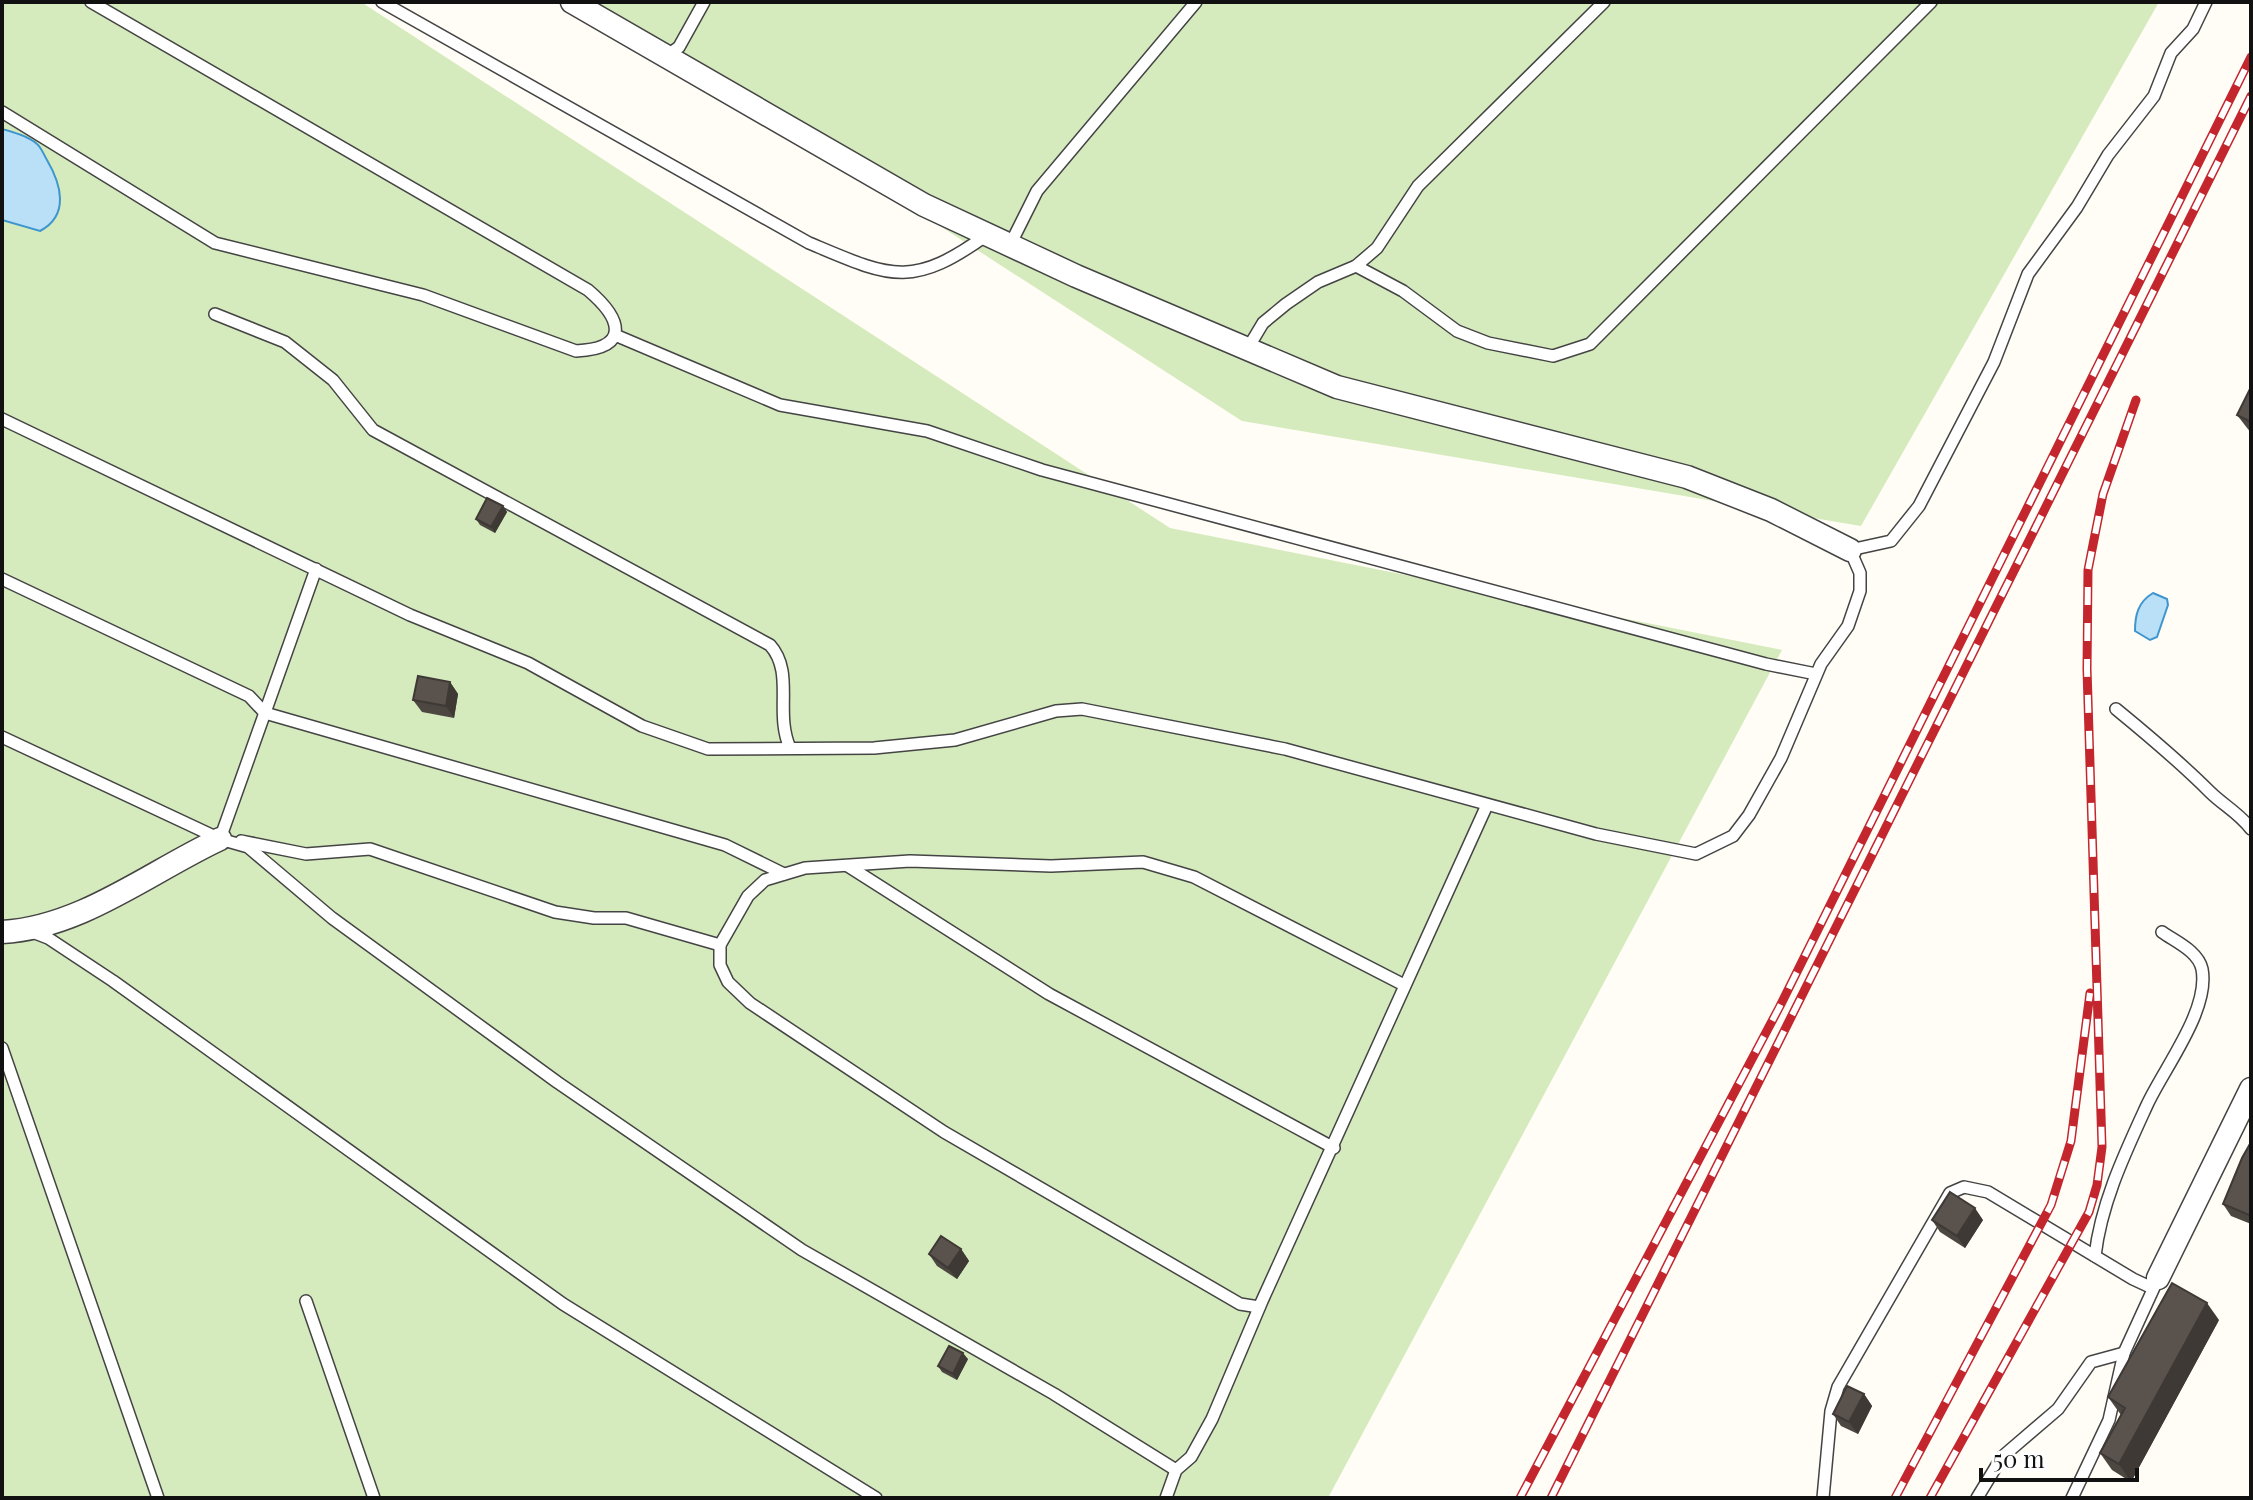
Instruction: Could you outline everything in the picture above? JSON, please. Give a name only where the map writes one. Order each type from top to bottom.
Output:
[{"type":"street","points":[[572,2],[924,205],[1337,387],[1687,477],[1771,510],[1850,550]]},
{"type":"street","points":[[2,932],[49,924],[110,897],[220,839]]},
{"type":"street","points":[[2158,1278],[2251,1089]]},
{"type":"lane","points":[[2,112],[215,243],[423,295],[576,351],[604,347],[615,335],[615,319],[608,307],[588,290],[91,2]]},
{"type":"lane","points":[[382,2],[809,243],[877,272],[902,275],[923,271],[956,258],[988,234]]},
{"type":"lane","points":[[668,55],[679,47],[704,2]]},
{"type":"lane","points":[[1010,245],[1037,191],[1196,2]]},
{"type":"lane","points":[[1248,348],[1263,323],[1286,304],[1318,282],[1356,266],[1377,248],[1418,186],[1604,2]]},
{"type":"lane","points":[[1356,266],[1403,291],[1457,331],[1488,343],[1553,356],[1571,353],[1590,344],[1931,2]]},
{"type":"lane","points":[[2,419],[410,615],[528,663],[642,726],[708,749],[874,748],[955,740],[1056,711],[1082,709],[1285,749],[1487,805],[1659,848],[1696,854],[1733,836],[1749,815],[1781,758],[1816,674],[1848,626],[1860,591],[1860,573],[1850,550],[1891,541],[1919,506],[1994,362],[2028,274],[2077,207],[2108,155],[2154,96],[2171,53],[2193,29],[2206,2]]},
{"type":"lane","points":[[215,314],[285,342],[333,380],[373,430],[770,645],[780,656],[783,669],[781,728],[790,748]]},
{"type":"lane","points":[[615,335],[780,405],[927,431],[1042,470],[1766,664],[1816,674]]},
{"type":"lane","points":[[220,839],[316,569]]},
{"type":"lane","points":[[2,579],[249,696],[265,713],[725,845],[784,874]]},
{"type":"lane","points":[[2116,709],[2183,763],[2212,794],[2237,811],[2251,829]]},
{"type":"lane","points":[[2,737],[220,839],[248,847],[332,918],[544,1073],[802,1250],[1054,1394],[1176,1470]]},
{"type":"lane","points":[[1166,1498],[1176,1470],[1191,1457],[1212,1419],[1259,1307],[1334,1148],[1404,985],[1487,805]]},
{"type":"lane","points":[[220,839],[306,854],[370,849],[555,912],[594,918],[626,918],[720,945]]},
{"type":"lane","points":[[1259,1307],[1240,1304],[944,1132],[750,1003],[728,982],[720,965],[720,945],[748,896],[765,880],[805,868],[910,861],[1051,866],[1143,862],[1194,877],[1404,985]]},
{"type":"lane","points":[[848,866],[1049,994],[1334,1148]]},
{"type":"lane","points":[[26,929],[48,938],[113,981],[563,1304],[876,1498]]},
{"type":"lane","points":[[2095,1256],[2099,1219],[2148,1103],[2195,1013],[2201,993],[2202,968],[2195,954],[2162,932]]},
{"type":"lane","points":[[2,1048],[158,1498]]},
{"type":"lane","points":[[1823,1498],[1831,1411],[1838,1387],[1950,1193],[1964,1187],[1988,1192],[2148,1286],[2158,1278]]},
{"type":"lane","points":[[2072,1498],[2109,1420],[2124,1353],[2158,1278]]},
{"type":"lane","points":[[306,1301],[374,1498]]},
{"type":"lane","points":[[1977,1498],[2002,1457],[2058,1409],[2091,1362],[2124,1353]]},
{"type":"green space","points":[[2,2],[361,2],[1170,528],[1782,650],[1328,1498],[2,1498]]},
{"type":"green space","points":[[593,2],[2159,2],[1861,526],[1242,421]]},
{"type":"water","points":[[2,129],[38,145],[56,179],[59,208],[56,217],[40,231],[2,220]]},
{"type":"water","points":[[2153,593],[2167,599],[2168,605],[2157,637],[2150,640],[2135,631],[2135,625],[2141,605]]},
{"type":"building","points":[[2251,387],[2251,422],[2237,415]]},
{"type":"building","points":[[487,498],[503,506],[491,527],[476,519]]},
{"type":"building","points":[[418,676],[450,682],[446,706],[413,700]]},
{"type":"building","points":[[2251,1142],[2251,1212],[2249,1215],[2223,1204]]},
{"type":"building","points":[[1950,1192],[1975,1208],[1957,1236],[1932,1220]]},
{"type":"building","points":[[941,1236],[961,1249],[948,1268],[929,1254]]},
{"type":"building","points":[[2172,1283],[2207,1303],[2119,1464],[2100,1453],[2125,1408],[2108,1397]]},
{"type":"building","points":[[949,1346],[963,1353],[953,1374],[938,1366]]},
{"type":"building","points":[[1847,1386],[1864,1394],[1849,1422],[1833,1414]]},
{"type":"railway","points":[[1520,1498],[1780,1006],[2251,57]]},
{"type":"railway","points":[[1551,1498],[2251,96]]},
{"type":"railway","points":[[1930,1498],[2089,1212],[2097,1185],[2102,1147],[2087,669],[2088,570],[2103,494],[2136,400]]},
{"type":"railway","points":[[1895,1498],[2051,1205],[2071,1141],[2090,993]]}]
